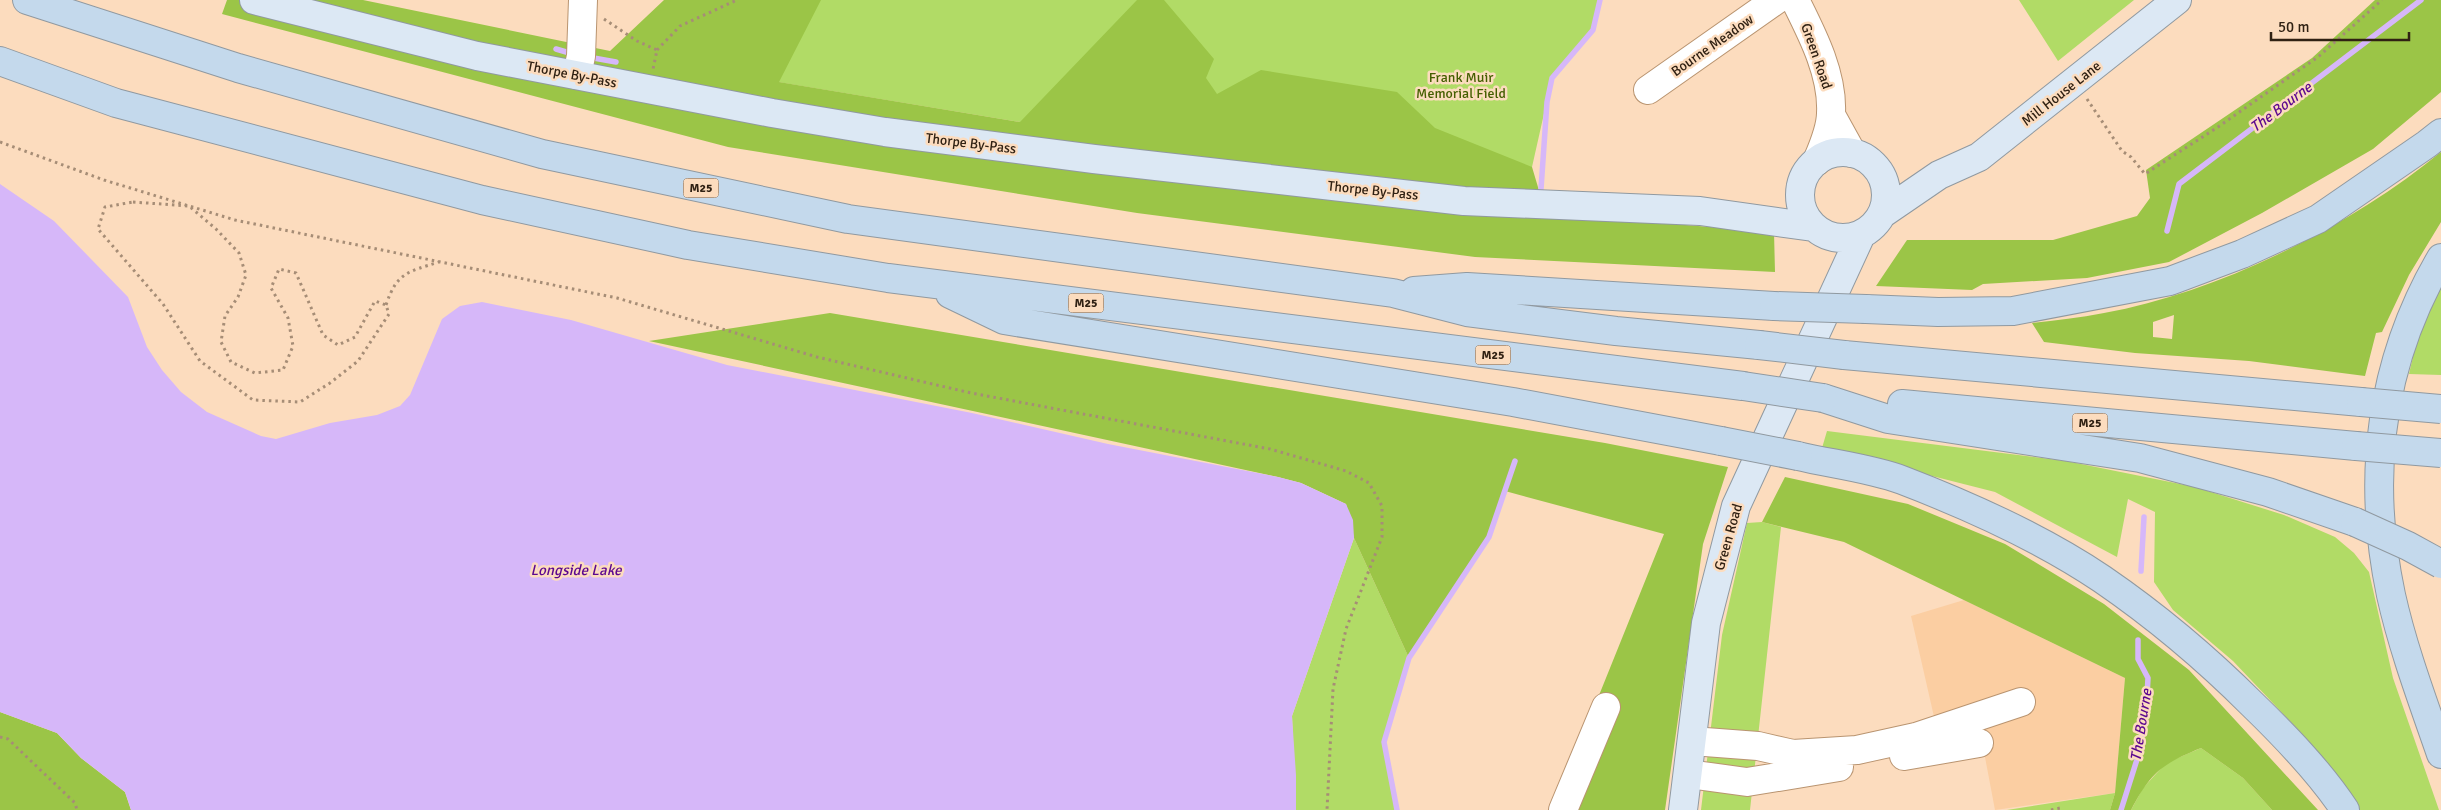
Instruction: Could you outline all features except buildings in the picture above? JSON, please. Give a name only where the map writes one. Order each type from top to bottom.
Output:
[{"type":"highway","name":"M25","points":[[27,0],[238,68],[542,154],[848,219],[1392,293],[1467,312],[1616,331],[1844,355],[2441,409]]},
{"type":"highway","name":"M25","points":[[0,61],[116,103],[482,200],[688,244],[928,284],[1743,386],[1823,398],[2441,452]]},
{"type":"highway","points":[[1392,293],[1467,287],[1774,306],[1938,312],[2014,311],[2170,281],[2242,254],[2318,219],[2441,133]]},
{"type":"highway","points":[[2441,258],[2422,290],[2404,334],[2391,376],[2382,426],[2379,477],[2381,514],[2391,595],[2405,646],[2441,754]]},
{"type":"highway","points":[[928,284],[1004,320],[1513,402],[1722,440],[1900,479],[1971,509],[2038,542],[2101,578],[2164,625],[2218,669],[2282,732],[2346,810]]},
{"type":"highway","points":[[1823,398],[1888,420],[2140,458],[2268,492],[2355,522],[2408,546],[2441,564]]},
{"type":"main road","name":"Thorpe By-Pass","points":[[254,0],[468,53],[648,90],[885,132],[1094,159],[1464,201],[1700,211],[1747,208],[1782,199],[1801,188]]},
{"type":"main road","name":"Mill House Lane","points":[[1882,214],[1939,175],[1979,157],[2177,0]]},
{"type":"main road","points":[[1821,232],[1844,239],[1861,235],[1875,225],[1882,214],[1887,194],[1883,177],[1877,169],[1859,154],[1842,152],[1826,155],[1812,165],[1802,180],[1800,196],[1804,213],[1821,232],[1838,283]]},
{"type":"main road","name":"Mill House Lane","points":[[1877,169],[1939,175]]},
{"type":"main road","name":"Thorpe By-Pass","points":[[1700,211],[1821,232]]},
{"type":"main road","name":"Green Road","points":[[1683,810],[1706,623],[1736,506],[1861,235]]},
{"type":"street","name":"Bourne Meadow","points":[[1648,90],[1776,0]]},
{"type":"street","name":"Green Road","points":[[1795,0],[1822,62],[1830,94],[1831,115],[1817,161]]},
{"type":"street","points":[[577,75],[581,56],[583,4]]},
{"type":"street","name":"Green Road","points":[[1831,115],[1852,153]]},
{"type":"street","points":[[1692,741],[1758,746],[1793,754],[1822,754],[1857,750],[1916,737],[2020,702]]},
{"type":"street","points":[[1563,810],[1606,707]]},
{"type":"street","points":[[1688,774],[1747,782],[1979,743]]},
{"type":"path","points":[[648,90],[657,50],[680,26],[736,0]]},
{"type":"path","points":[[2076,82],[2122,151],[2131,157],[2145,174],[2218,127],[2318,57],[2382,0]]},
{"type":"path","points":[[583,4],[637,41],[657,50]]},
{"type":"path","points":[[0,142],[104,180],[235,220],[617,298],[817,357],[961,390],[1270,449],[1346,471],[1369,483],[1382,506],[1382,537],[1346,629],[1333,689],[1327,810]]},
{"type":"path","points":[[386,305],[375,301],[355,337],[338,345],[323,335],[296,273],[279,269],[271,288],[288,318],[293,346],[283,370],[255,373],[231,362],[221,342],[225,316],[238,297],[246,276],[239,253],[216,229],[189,206],[133,202],[106,207],[98,229],[163,304],[200,361],[253,400],[300,402],[330,383],[358,361],[388,314],[386,305],[391,290],[404,273],[439,262]]},
{"type":"path","points":[[0,737],[8,739],[75,803],[77,810]]},
{"type":"path","points":[[2051,810],[2060,808]]},
{"type":"shaded area","points":[[1964,600],[2125,678],[2115,793],[1995,810],[1981,736],[1940,743],[1911,616]]},
{"type":"green space","points":[[227,0],[363,0],[610,51],[664,0],[821,0],[779,82],[1020,122],[1137,0],[1164,0],[1214,59],[1206,78],[1217,94],[1261,70],[1397,92],[1435,128],[1532,167],[1546,214],[1774,232],[1775,272],[1475,257],[1137,213],[728,147],[222,14]]},
{"type":"green space","name":"Frank Muir Memorial Field","points":[[664,0],[1598,0],[1593,30],[1552,78],[1532,167],[1516,174],[1020,122],[778,82]]},
{"type":"green space","points":[[2019,0],[2134,0],[2058,61]]},
{"type":"green space","points":[[2375,0],[2441,0],[2441,92],[2373,149],[2262,213],[2169,262],[2087,278],[1983,284],[1972,290],[1876,286],[1907,240],[2053,240],[2137,216],[2150,198],[2146,170],[2312,58]]},
{"type":"green space","points":[[2441,152],[2441,222],[2409,275],[2382,332],[2376,333],[2365,376],[2249,361],[2135,353],[2044,342],[2032,323],[2095,315],[2193,290],[2282,253],[2366,206],[2405,180]],"holes":[[[2174,315],[2172,339],[2153,337],[2153,322]]]},
{"type":"green space","points":[[2441,285],[2441,375],[2409,374],[2418,335]]},
{"type":"green space","points":[[830,313],[1605,443],[1728,467],[1703,544],[1665,810],[1561,810],[1554,807],[1664,534],[1505,491],[1489,537],[1409,658],[1354,538],[1346,504],[1301,483],[649,341]]},
{"type":"green space","points":[[1827,431],[2066,461],[2195,487],[2284,515],[2335,537],[2354,553],[2369,572],[2393,678],[2439,810],[2358,810],[2308,740],[2233,661],[2173,610],[2154,582],[2155,512],[2128,499],[2117,557],[1995,492],[1822,448]]},
{"type":"green space","points":[[1785,477],[1908,504],[2005,544],[2104,604],[2189,670],[2318,810],[2272,810],[2243,778],[2201,748],[2176,759],[2159,771],[2145,787],[2131,810],[2110,810],[2115,793],[2125,678],[1844,542],[1762,522]]},
{"type":"green space","points":[[1762,522],[1781,527],[1750,810],[1701,810],[1722,635],[1747,523]]},
{"type":"green space","points":[[1354,538],[1409,658],[1384,742],[1397,810],[1296,810],[1292,716]]},
{"type":"green space","points":[[0,712],[57,733],[81,758],[125,792],[131,810],[0,810]]},
{"type":"green space","points":[[2201,748],[2243,778],[2272,810],[2131,810],[2143,788],[2166,763]]},
{"type":"green space","points":[[2115,793],[2110,810],[2007,810]]},
{"type":"water","name":"Longside Lake","points":[[0,184],[54,221],[128,297],[147,347],[162,370],[181,392],[207,412],[261,436],[276,439],[330,423],[377,415],[400,406],[410,395],[442,319],[460,306],[482,302],[571,320],[727,365],[972,413],[1108,444],[1278,477],[1301,483],[1346,504],[1353,520],[1354,538],[1292,716],[1296,810],[131,810],[125,792],[81,758],[57,733],[0,712]]},
{"type":"waterway","points":[[1541,189],[1547,102],[1552,78],[1593,30],[1600,0]]},
{"type":"waterway","name":"The Bourne","points":[[2167,231],[2179,184],[2421,0]]},
{"type":"waterway","points":[[556,49],[573,54]]},
{"type":"waterway","points":[[588,57],[616,62]]},
{"type":"waterway","points":[[1397,810],[1384,742],[1409,658],[1489,537],[1515,461]]},
{"type":"waterway","name":"The Bourne","points":[[2141,571],[2144,517]]},
{"type":"waterway","name":"The Bourne","points":[[2121,810],[2140,750],[2147,696],[2148,678],[2138,659],[2138,640]]}]
